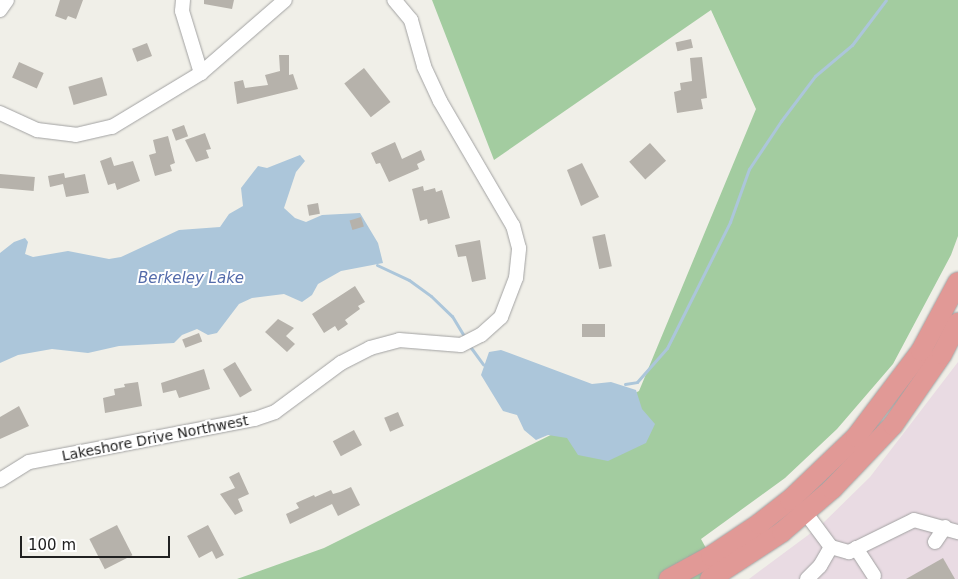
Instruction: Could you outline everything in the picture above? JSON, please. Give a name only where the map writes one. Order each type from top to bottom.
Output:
[{"type":"highway","points":[[669,579],[711,556],[759,524],[790,500],[856,437],[921,350],[958,282]]},
{"type":"highway","points":[[710,579],[782,532],[832,489],[893,425],[942,354],[958,323]]},
{"type":"street","points":[[0,10],[7,0]]},
{"type":"street","points":[[183,0],[182,11],[201,73]]},
{"type":"street","points":[[0,113],[37,130],[76,135],[112,127],[201,73],[285,0]]},
{"type":"street","name":"Lakeshore Drive Northwest","points":[[0,480],[29,462],[256,418],[275,412],[341,363],[370,348],[399,340],[461,345],[481,335],[501,318],[516,278],[519,248],[514,226],[440,101],[424,66],[411,20],[394,0]]},
{"type":"street","points":[[805,512],[831,547],[850,552],[914,520],[951,530]]},
{"type":"street","points":[[935,542],[951,530]]},
{"type":"street","points":[[807,579],[820,566],[831,547]]},
{"type":"street","points":[[856,548],[874,576]]},
{"type":"shaded area","points":[[958,362],[958,579],[749,579],[819,527],[870,477]]},
{"type":"green space","points":[[432,0],[958,0],[958,236],[951,255],[893,364],[837,429],[785,478],[701,539],[723,579],[237,579],[324,548],[639,391],[756,109],[711,10],[494,160]]},
{"type":"water","name":"Berkeley Lake","points":[[300,155],[305,161],[296,172],[284,208],[295,218],[306,222],[322,215],[360,213],[378,243],[383,263],[341,271],[318,284],[312,295],[302,302],[284,294],[252,298],[239,304],[217,333],[208,335],[197,329],[182,335],[174,343],[119,346],[88,353],[52,349],[18,355],[0,363],[0,253],[14,242],[25,238],[28,242],[25,254],[33,257],[68,251],[109,259],[121,257],[179,230],[220,227],[229,214],[243,206],[241,188],[258,166],[267,168]]},
{"type":"water","points":[[501,350],[592,384],[611,382],[636,390],[642,409],[655,424],[646,443],[608,461],[578,455],[567,438],[548,435],[536,440],[524,430],[517,415],[503,411],[481,375],[489,352]]},
{"type":"building","points":[[60,0],[83,0],[76,19],[68,16],[66,20],[55,16]]},
{"type":"building","points":[[204,0],[234,0],[232,9],[204,4]]},
{"type":"building","points":[[691,39],[693,48],[677,51],[675,43]]},
{"type":"building","points":[[147,43],[152,56],[137,62],[132,49]]},
{"type":"building","points":[[279,55],[289,55],[289,75],[293,74],[298,89],[237,104],[234,82],[243,80],[245,88],[268,85],[265,75],[280,71]]},
{"type":"building","points":[[702,57],[707,98],[701,99],[703,109],[677,113],[674,92],[681,90],[680,83],[692,81],[690,58]]},
{"type":"building","points":[[19,62],[44,73],[37,89],[12,78]]},
{"type":"building","points":[[364,68],[390,102],[371,117],[344,83]]},
{"type":"building","points":[[102,77],[107,95],[74,105],[68,87]]},
{"type":"building","points":[[184,125],[188,136],[176,141],[172,129]]},
{"type":"building","points":[[205,133],[211,149],[206,150],[209,158],[196,162],[185,140]]},
{"type":"building","points":[[168,136],[175,163],[170,165],[172,171],[155,176],[149,155],[156,153],[153,140]]},
{"type":"building","points":[[395,142],[402,159],[421,150],[425,160],[417,164],[419,169],[389,182],[380,163],[376,164],[371,153]]},
{"type":"building","points":[[650,143],[666,161],[645,180],[629,162]]},
{"type":"building","points":[[111,157],[114,166],[133,161],[140,181],[117,190],[115,183],[108,185],[100,161]]},
{"type":"building","points":[[582,163],[599,197],[581,206],[567,170]]},
{"type":"building","points":[[64,173],[65,178],[85,174],[89,193],[66,197],[63,184],[50,187],[48,176]]},
{"type":"building","points":[[0,174],[35,177],[34,191],[0,188]]},
{"type":"building","points":[[423,186],[424,191],[435,188],[436,192],[442,190],[450,218],[428,224],[427,219],[420,221],[412,189]]},
{"type":"building","points":[[318,203],[320,214],[309,216],[307,205]]},
{"type":"building","points":[[361,217],[364,227],[352,230],[350,221]]},
{"type":"building","points":[[605,234],[612,266],[599,269],[592,237]]},
{"type":"building","points":[[480,240],[486,279],[472,282],[466,256],[458,257],[455,245]]},
{"type":"building","points":[[355,286],[365,302],[358,306],[360,309],[345,320],[348,324],[338,331],[335,326],[324,333],[312,314]]},
{"type":"building","points":[[278,319],[294,328],[286,336],[295,344],[287,352],[265,332]]},
{"type":"building","points":[[582,324],[605,324],[605,337],[582,337]]},
{"type":"building","points":[[199,333],[202,341],[185,348],[182,339]]},
{"type":"building","points":[[235,362],[252,390],[240,397],[223,369]]},
{"type":"building","points":[[204,369],[210,389],[179,398],[176,390],[163,393],[161,383]]},
{"type":"building","points":[[138,382],[142,406],[105,413],[103,398],[115,395],[114,389],[125,387],[124,384]]},
{"type":"building","points":[[19,406],[29,426],[0,439],[0,417]]},
{"type":"building","points":[[398,412],[404,426],[390,432],[384,418]]},
{"type":"building","points":[[354,430],[362,445],[341,456],[333,441]]},
{"type":"building","points":[[239,472],[249,494],[238,499],[243,511],[235,515],[220,494],[235,488],[229,477]]},
{"type":"building","points":[[351,487],[360,505],[338,516],[332,504],[290,524],[286,514],[299,508],[296,503],[331,490],[333,494]]},
{"type":"building","points":[[117,525],[132,555],[105,569],[89,539]]},
{"type":"building","points":[[208,525],[224,555],[216,559],[212,551],[199,558],[187,536]]},
{"type":"building","points":[[943,558],[955,579],[906,579]]},
{"type":"waterway","points":[[625,384],[637,382],[667,348],[730,222],[749,169],[781,121],[815,76],[852,45],[886,0]]},
{"type":"waterway","points":[[377,265],[409,280],[431,296],[452,316],[466,339]]},
{"type":"waterway","points":[[469,345],[483,364]]}]
